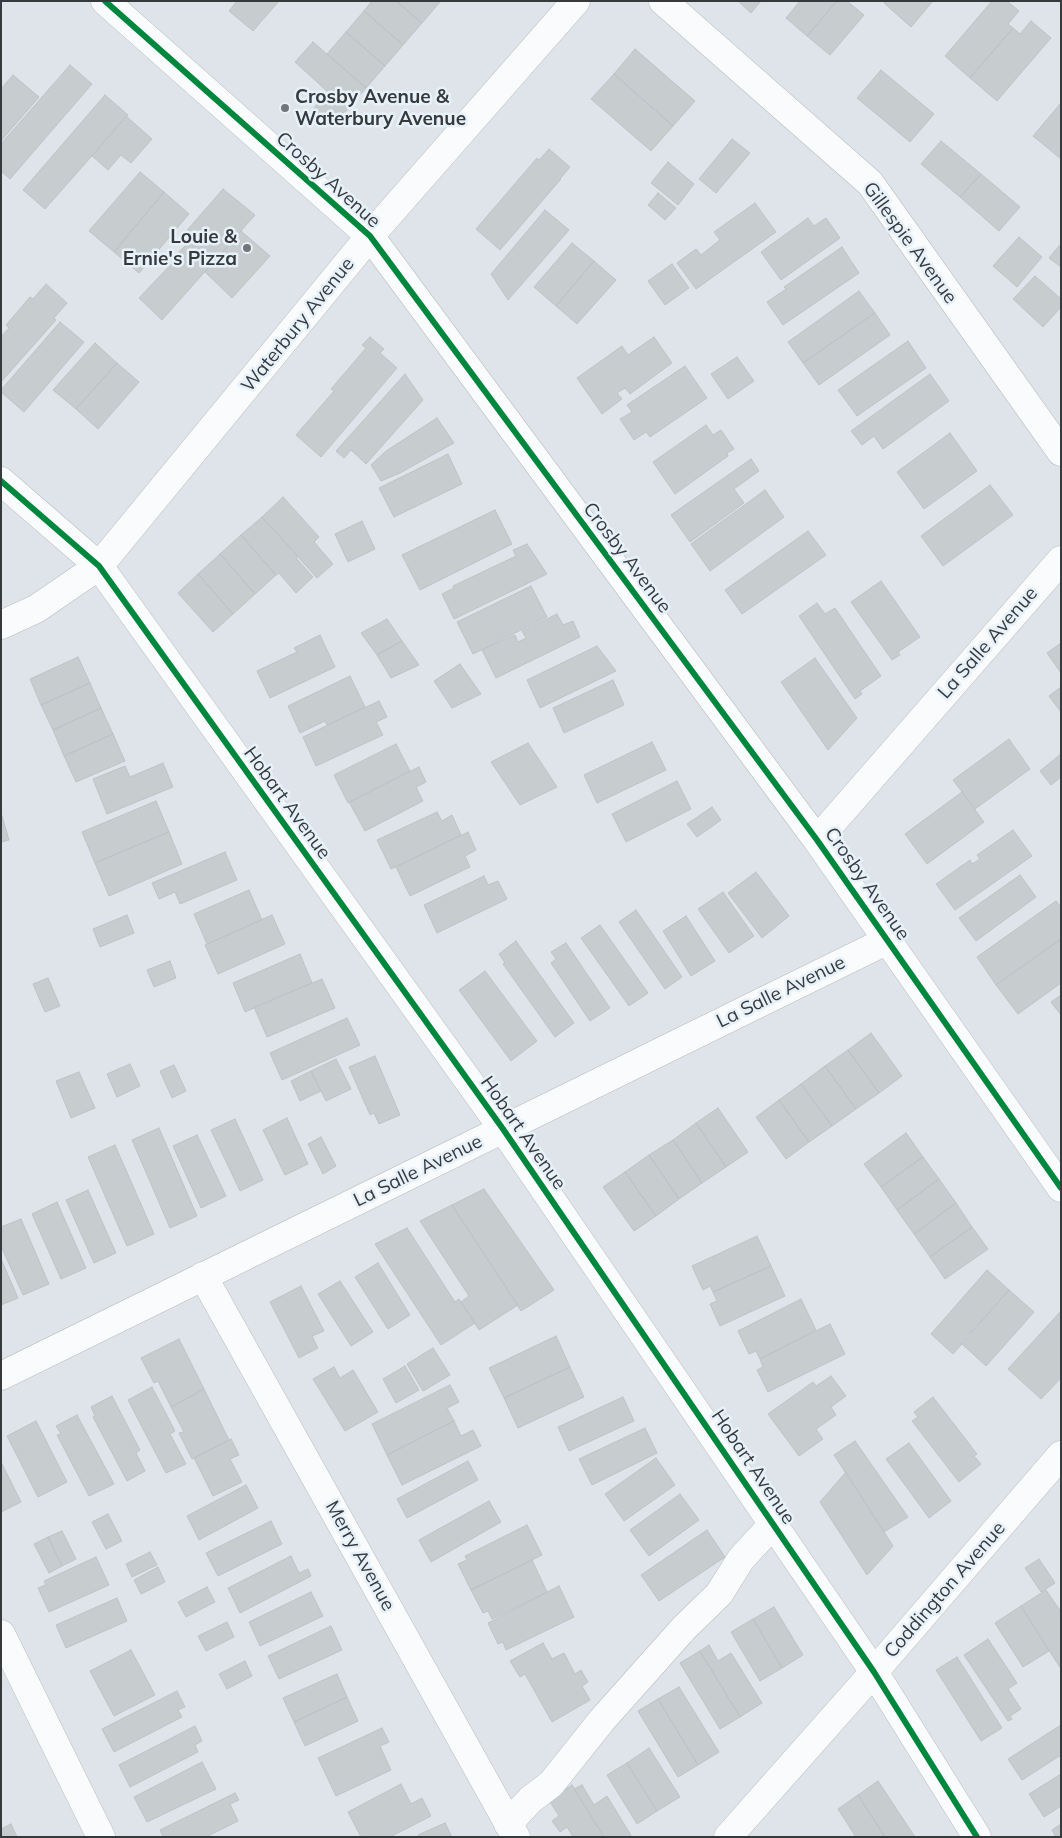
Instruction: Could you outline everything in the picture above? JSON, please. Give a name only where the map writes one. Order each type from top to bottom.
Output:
[{"type":"street","name":"Crosby Avenue","points":[[105,1],[370,236],[817,840],[1061,1188]]},
{"type":"street","name":"Waterbury Avenue","points":[[1,625],[36,609],[98,566],[370,236],[576,1]]},
{"type":"street","name":"Gillespie Avenue","points":[[663,1],[870,183],[1061,452]]},
{"type":"street","name":"Hobart Avenue","points":[[1,481],[98,566],[502,1129],[874,1672],[977,1837]]},
{"type":"street","name":"La Salle Avenue","points":[[817,840],[1061,560]]},
{"type":"street","name":"La Salle Avenue","points":[[1,1376],[888,940]]},
{"type":"street","name":"Merry Avenue","points":[[203,1276],[512,1830]]},
{"type":"street","name":"Coddington Avenue","points":[[728,1837],[874,1672],[1061,1455]]},
{"type":"street","points":[[512,1830],[530,1800],[552,1784],[602,1720],[684,1628],[719,1594],[741,1559],[774,1524]]},
{"type":"street","points":[[1,1634],[101,1837]]},
{"type":"building","points":[[237,1],[279,1],[253,31],[229,11]]},
{"type":"building","points":[[372,1],[396,1],[422,23],[403,45],[364,11]]},
{"type":"building","points":[[396,1],[440,1],[440,2],[422,23]]},
{"type":"building","points":[[738,1],[761,1],[751,13]]},
{"type":"building","points":[[800,1],[837,1],[807,36],[786,18]]},
{"type":"building","points":[[837,1],[847,1],[864,15],[830,55],[807,36]]},
{"type":"building","points":[[886,1],[933,1],[911,27],[884,3]]},
{"type":"building","points":[[992,1],[1007,1],[1019,11],[1008,24],[1013,28],[970,78],[945,56]]},
{"type":"building","points":[[364,11],[403,45],[385,66],[346,32]]},
{"type":"building","points":[[1031,21],[1051,38],[997,101],[970,78],[1013,28],[1020,34]]},
{"type":"building","points":[[346,32],[385,66],[366,88],[327,54]]},
{"type":"building","points":[[313,42],[366,88],[333,126],[313,109],[328,92],[295,62]]},
{"type":"building","points":[[635,49],[695,101],[673,126],[614,74]]},
{"type":"building","points":[[70,65],[92,84],[10,179],[1,171],[1,144]]},
{"type":"building","points":[[881,70],[934,114],[910,142],[857,98]]},
{"type":"building","points":[[614,74],[673,126],[651,151],[591,99]]},
{"type":"building","points":[[13,75],[39,97],[1,141],[1,89]]},
{"type":"building","points":[[105,95],[128,115],[45,209],[23,190]]},
{"type":"building","points":[[1061,103],[1061,159],[1033,136]]},
{"type":"building","points":[[126,116],[152,139],[131,163],[121,155],[108,170],[92,156]]},
{"type":"building","points":[[732,139],[750,153],[716,193],[699,179]]},
{"type":"building","points":[[941,141],[981,174],[960,197],[921,164]]},
{"type":"building","points":[[549,149],[570,167],[500,250],[476,229],[537,158],[539,160]]},
{"type":"building","points":[[668,162],[694,184],[678,205],[651,183]]},
{"type":"building","points":[[140,172],[164,192],[114,252],[89,231]]},
{"type":"building","points":[[981,174],[1020,207],[999,231],[960,197]]},
{"type":"building","points":[[223,189],[255,215],[162,320],[139,298],[178,257],[176,255],[190,241],[183,235]]},
{"type":"building","points":[[164,192],[189,214],[139,273],[114,252]]},
{"type":"building","points":[[658,193],[676,208],[665,220],[648,205]]},
{"type":"building","points":[[755,203],[776,232],[696,289],[677,263],[696,249],[701,255],[720,240],[714,232]]},
{"type":"building","points":[[545,210],[569,230],[508,300],[491,274]]},
{"type":"building","points":[[808,218],[814,226],[826,218],[840,238],[781,280],[761,252]]},
{"type":"building","points":[[241,231],[270,256],[232,298],[205,272]]},
{"type":"building","points":[[1019,237],[1042,257],[1017,287],[993,266]]},
{"type":"building","points":[[572,243],[594,261],[556,306],[534,287]]},
{"type":"building","points":[[1059,246],[1061,247],[1061,267],[1049,258]]},
{"type":"building","points":[[842,247],[859,273],[783,325],[767,302],[786,289],[784,287]]},
{"type":"building","points":[[594,261],[616,280],[577,324],[556,306]]},
{"type":"building","points":[[672,264],[689,288],[665,305],[648,281]]},
{"type":"building","points":[[1035,276],[1061,299],[1061,307],[1043,327],[1013,299]]},
{"type":"building","points":[[46,284],[67,303],[54,318],[56,320],[1,382],[1,337],[9,328],[6,325],[30,297],[33,299]]},
{"type":"building","points":[[859,291],[875,313],[803,363],[788,342]]},
{"type":"building","points":[[875,313],[890,335],[819,385],[803,363]]},
{"type":"building","points":[[60,322],[84,342],[24,412],[1,390]]},
{"type":"building","points":[[370,337],[384,349],[380,353],[397,368],[321,457],[296,435],[334,391],[331,389],[366,348],[362,345]]},
{"type":"building","points":[[654,337],[672,363],[630,394],[625,388],[617,393],[622,399],[602,414],[577,378],[622,346],[628,355]]},
{"type":"building","points":[[908,341],[926,368],[857,416],[838,390]]},
{"type":"building","points":[[95,343],[117,363],[76,409],[53,390]]},
{"type":"building","points":[[737,357],[754,381],[728,399],[711,374]]},
{"type":"building","points":[[117,363],[139,382],[98,429],[76,409]]},
{"type":"building","points":[[685,366],[707,398],[650,437],[646,432],[634,440],[620,419],[632,412],[627,405]]},
{"type":"building","points":[[405,374],[423,400],[366,464],[351,450],[344,458],[336,451]]},
{"type":"building","points":[[930,374],[949,401],[883,449],[874,436],[862,445],[851,431]]},
{"type":"building","points":[[437,418],[454,443],[400,473],[381,481],[371,465],[386,451]]},
{"type":"building","points":[[706,425],[713,435],[721,430],[734,449],[727,453],[728,456],[675,494],[653,462]]},
{"type":"building","points":[[950,433],[977,471],[924,509],[897,472]]},
{"type":"building","points":[[448,454],[462,484],[394,517],[379,488]]},
{"type":"building","points":[[751,459],[759,471],[734,489],[744,503],[690,542],[671,515]]},
{"type":"building","points":[[990,485],[1013,515],[943,566],[921,536]]},
{"type":"building","points":[[765,490],[784,517],[710,571],[691,544]]},
{"type":"building","points":[[283,497],[319,537],[314,542],[333,564],[317,578],[262,517]]},
{"type":"building","points":[[495,510],[512,544],[420,590],[402,555]]},
{"type":"building","points":[[262,517],[298,556],[296,558],[313,577],[296,593],[279,573],[276,575],[241,535]]},
{"type":"building","points":[[362,521],[375,549],[348,562],[335,534]]},
{"type":"building","points":[[808,531],[826,555],[742,614],[725,590]]},
{"type":"building","points":[[241,535],[276,575],[255,594],[220,554]]},
{"type":"building","points":[[527,544],[547,574],[454,619],[442,594],[454,588],[453,586],[516,556],[513,550]]},
{"type":"building","points":[[220,554],[255,594],[233,614],[198,574]]},
{"type":"building","points":[[198,574],[233,614],[213,632],[178,593]]},
{"type":"building","points":[[881,581],[920,637],[898,652],[900,655],[892,660],[851,602]]},
{"type":"building","points":[[531,586],[547,617],[473,654],[457,622]]},
{"type":"building","points":[[817,603],[825,614],[835,608],[881,676],[860,691],[862,694],[855,699],[799,616]]},
{"type":"building","points":[[557,614],[563,625],[573,621],[580,637],[496,678],[482,650],[515,635],[518,642],[526,638],[522,631]]},
{"type":"building","points":[[387,619],[402,641],[377,655],[361,633]]},
{"type":"building","points":[[320,635],[335,667],[270,698],[257,671],[297,652],[294,648]]},
{"type":"building","points":[[402,641],[419,665],[391,678],[377,655]]},
{"type":"building","points":[[1061,643],[1061,673],[1047,653]]},
{"type":"building","points":[[597,646],[616,671],[540,708],[527,680]]},
{"type":"building","points":[[78,657],[90,683],[41,705],[30,679]]},
{"type":"building","points":[[815,658],[857,718],[828,750],[781,682]]},
{"type":"building","points":[[460,664],[481,694],[452,708],[434,681]]},
{"type":"building","points":[[350,676],[365,707],[327,725],[325,721],[300,733],[288,706]]},
{"type":"building","points":[[613,680],[624,705],[564,733],[553,708]]},
{"type":"building","points":[[90,683],[101,708],[53,730],[41,705]]},
{"type":"building","points":[[1061,687],[1061,712],[1049,696]]},
{"type":"building","points":[[379,701],[387,717],[376,722],[383,735],[316,766],[303,737]]},
{"type":"building","points":[[101,708],[113,734],[64,756],[53,730]]},
{"type":"building","points":[[113,734],[125,761],[76,782],[64,756]]},
{"type":"building","points":[[1009,739],[1030,769],[975,809],[953,780]]},
{"type":"building","points":[[652,742],[666,770],[597,803],[584,775]]},
{"type":"building","points":[[528,743],[557,787],[520,805],[491,762]]},
{"type":"building","points":[[396,744],[410,771],[348,803],[334,775]]},
{"type":"building","points":[[1061,754],[1061,777],[1051,785],[1040,771]]},
{"type":"building","points":[[163,763],[173,787],[107,814],[93,779],[125,766],[130,777]]},
{"type":"building","points":[[419,767],[426,782],[416,787],[423,801],[365,831],[349,802]]},
{"type":"building","points":[[677,781],[691,809],[626,842],[612,814]]},
{"type":"building","points":[[962,792],[984,822],[927,864],[905,834]]},
{"type":"building","points":[[156,801],[169,832],[95,863],[82,832]]},
{"type":"building","points":[[712,807],[721,820],[697,837],[687,824]]},
{"type":"building","points":[[437,812],[442,821],[452,815],[461,835],[391,869],[377,840]]},
{"type":"building","points":[[1,816],[9,840],[1,842]]},
{"type":"building","points":[[1013,830],[1032,856],[955,910],[936,884],[970,860],[972,864],[980,859],[977,855]]},
{"type":"building","points":[[169,832],[182,864],[109,896],[95,863]]},
{"type":"building","points":[[468,832],[476,850],[465,856],[470,867],[410,896],[396,867]]},
{"type":"building","points":[[225,852],[237,880],[180,904],[175,892],[159,899],[152,883]]},
{"type":"building","points":[[756,872],[789,916],[762,938],[728,893]]},
{"type":"building","points":[[1020,875],[1036,897],[976,941],[959,918]]},
{"type":"building","points":[[484,876],[488,885],[498,881],[507,899],[437,933],[424,905]]},
{"type":"building","points":[[249,890],[262,920],[207,944],[194,914]]},
{"type":"building","points":[[723,892],[754,936],[729,953],[698,909]]},
{"type":"building","points":[[1056,901],[1061,907],[1061,939],[996,985],[977,957]]},
{"type":"building","points":[[636,910],[682,977],[665,989],[619,922]]},
{"type":"building","points":[[127,915],[134,933],[100,947],[93,929]]},
{"type":"building","points":[[272,915],[285,944],[218,974],[205,945]]},
{"type":"building","points":[[686,916],[715,961],[691,976],[663,931]]},
{"type":"building","points":[[600,925],[648,993],[629,1006],[581,938]]},
{"type":"building","points":[[1061,939],[1061,983],[1018,1014],[996,985]]},
{"type":"building","points":[[516,941],[574,1023],[555,1037],[503,964],[505,963],[499,954]]},
{"type":"building","points":[[566,943],[610,1008],[590,1021],[551,963],[556,959],[551,952]]},
{"type":"building","points":[[300,954],[312,983],[245,1012],[233,983]]},
{"type":"building","points":[[170,961],[176,978],[154,987],[147,970]]},
{"type":"building","points":[[485,971],[537,1041],[511,1061],[459,990]]},
{"type":"building","points":[[48,978],[60,1006],[45,1012],[33,984]]},
{"type":"building","points":[[322,979],[335,1008],[267,1037],[254,1007]]},
{"type":"building","points":[[1061,995],[1061,1015],[1051,1002]]},
{"type":"building","points":[[347,1018],[360,1045],[282,1080],[270,1053]]},
{"type":"building","points":[[871,1033],[902,1076],[879,1093],[848,1050]]},
{"type":"building","points":[[848,1050],[879,1093],[856,1109],[825,1066]]},
{"type":"building","points":[[375,1056],[400,1115],[379,1124],[374,1113],[370,1115],[349,1067]]},
{"type":"building","points":[[336,1059],[351,1089],[326,1101],[311,1071]]},
{"type":"building","points":[[130,1064],[140,1086],[117,1097],[107,1074]]},
{"type":"building","points":[[174,1065],[186,1091],[172,1098],[160,1071]]},
{"type":"building","points":[[825,1066],[856,1109],[832,1126],[801,1084]]},
{"type":"building","points":[[311,1071],[321,1091],[300,1101],[291,1081]]},
{"type":"building","points":[[79,1072],[95,1108],[71,1118],[56,1081]]},
{"type":"building","points":[[801,1084],[832,1126],[809,1142],[779,1100]]},
{"type":"building","points":[[779,1100],[809,1142],[786,1159],[756,1117]]},
{"type":"building","points":[[718,1108],[748,1152],[726,1167],[696,1123]]},
{"type":"building","points":[[287,1118],[308,1164],[285,1175],[263,1130]]},
{"type":"building","points":[[235,1119],[263,1180],[240,1191],[211,1130]]},
{"type":"building","points":[[696,1123],[726,1167],[702,1183],[673,1140]]},
{"type":"building","points":[[159,1128],[197,1216],[170,1228],[132,1140]]},
{"type":"building","points":[[906,1133],[923,1157],[881,1187],[864,1164]]},
{"type":"building","points":[[197,1135],[226,1196],[201,1208],[173,1146]]},
{"type":"building","points":[[321,1137],[336,1166],[323,1174],[308,1144]]},
{"type":"building","points":[[673,1140],[702,1183],[679,1199],[649,1155]]},
{"type":"building","points":[[115,1145],[154,1234],[127,1246],[88,1157]]},
{"type":"building","points":[[649,1155],[679,1199],[656,1216],[625,1172]]},
{"type":"building","points":[[923,1157],[939,1179],[897,1210],[881,1187]]},
{"type":"building","points":[[625,1172],[656,1216],[634,1231],[603,1187]]},
{"type":"building","points":[[939,1179],[956,1203],[914,1234],[897,1210]]},
{"type":"building","points":[[484,1189],[554,1290],[521,1311],[452,1205]]},
{"type":"building","points":[[88,1190],[116,1253],[94,1263],[66,1200]]},
{"type":"building","points":[[57,1202],[86,1268],[61,1279],[32,1214]]},
{"type":"building","points":[[956,1203],[972,1227],[930,1257],[914,1234]]},
{"type":"building","points":[[452,1205],[518,1305],[479,1330],[461,1302],[469,1296],[420,1221]]},
{"type":"building","points":[[21,1219],[49,1284],[23,1295],[1,1246],[1,1227]]},
{"type":"building","points":[[972,1227],[988,1249],[945,1279],[930,1257]]},
{"type":"building","points":[[407,1228],[455,1302],[459,1299],[475,1323],[441,1345],[375,1244]]},
{"type":"building","points":[[757,1236],[771,1266],[713,1292],[710,1286],[703,1290],[692,1266]]},
{"type":"building","points":[[1,1259],[18,1298],[1,1305]]},
{"type":"building","points":[[378,1263],[410,1315],[388,1329],[355,1277]]},
{"type":"building","points":[[771,1266],[785,1296],[720,1326],[710,1304],[717,1301],[713,1292]]},
{"type":"building","points":[[987,1270],[1009,1290],[953,1354],[931,1334]]},
{"type":"building","points":[[340,1281],[373,1332],[351,1346],[318,1294]]},
{"type":"building","points":[[301,1286],[324,1331],[312,1336],[318,1348],[299,1358],[270,1302]]},
{"type":"building","points":[[1009,1290],[1034,1312],[986,1366],[961,1343]]},
{"type":"building","points":[[801,1299],[816,1330],[760,1359],[756,1351],[749,1354],[738,1331]]},
{"type":"building","points":[[1061,1311],[1061,1378],[1041,1399],[1008,1369]]},
{"type":"building","points":[[830,1324],[845,1354],[768,1392],[757,1370],[763,1367],[760,1359]]},
{"type":"building","points":[[556,1336],[570,1367],[504,1398],[489,1368]]},
{"type":"building","points":[[179,1339],[204,1389],[171,1407],[158,1381],[154,1383],[141,1358]]},
{"type":"building","points":[[433,1348],[450,1375],[423,1391],[407,1364]]},
{"type":"building","points":[[405,1366],[419,1390],[396,1403],[383,1379]]},
{"type":"building","points":[[334,1367],[340,1378],[353,1370],[378,1412],[345,1431],[313,1379]]},
{"type":"building","points":[[570,1367],[584,1397],[518,1428],[504,1398]]},
{"type":"building","points":[[831,1376],[846,1396],[831,1407],[836,1415],[816,1429],[823,1439],[799,1456],[768,1414],[813,1382],[816,1386]]},
{"type":"building","points":[[450,1385],[459,1402],[447,1408],[454,1421],[387,1455],[372,1424]]},
{"type":"building","points":[[152,1387],[175,1431],[170,1434],[186,1464],[166,1473],[128,1400]]},
{"type":"building","points":[[204,1389],[229,1440],[192,1459],[179,1433],[184,1432],[171,1407]]},
{"type":"building","points":[[112,1396],[140,1450],[136,1453],[145,1471],[127,1481],[93,1417],[95,1416],[91,1407]]},
{"type":"building","points":[[623,1397],[634,1421],[569,1451],[558,1427]]},
{"type":"building","points":[[933,1397],[977,1454],[974,1456],[981,1464],[959,1482],[912,1421],[918,1417],[914,1412]]},
{"type":"building","points":[[77,1415],[114,1484],[89,1496],[57,1435],[61,1434],[56,1426]]},
{"type":"building","points":[[36,1421],[67,1482],[38,1497],[7,1436]]},
{"type":"building","points":[[454,1421],[461,1436],[473,1430],[481,1446],[402,1485],[387,1455]]},
{"type":"building","points":[[645,1428],[657,1453],[592,1485],[579,1459]]},
{"type":"building","points":[[231,1439],[239,1455],[230,1459],[242,1482],[213,1496],[194,1458]]},
{"type":"building","points":[[855,1441],[908,1517],[884,1532],[834,1455]]},
{"type":"building","points":[[909,1443],[951,1501],[929,1518],[886,1459]]},
{"type":"building","points":[[656,1458],[675,1485],[624,1521],[605,1494]]},
{"type":"building","points":[[468,1461],[478,1480],[407,1518],[397,1499]]},
{"type":"building","points":[[1,1462],[21,1502],[1,1512]]},
{"type":"building","points":[[846,1472],[893,1546],[867,1575],[820,1502]]},
{"type":"building","points":[[246,1485],[258,1508],[199,1540],[187,1516]]},
{"type":"building","points":[[680,1494],[699,1520],[649,1556],[630,1530]]},
{"type":"building","points":[[489,1501],[501,1522],[431,1562],[419,1540]]},
{"type":"building","points":[[108,1514],[122,1541],[106,1549],[92,1522]]},
{"type":"building","points":[[271,1521],[282,1544],[218,1576],[206,1553]]},
{"type":"building","points":[[527,1525],[542,1555],[471,1590],[458,1564],[467,1560],[465,1556]]},
{"type":"building","points":[[707,1530],[725,1557],[659,1601],[641,1575]]},
{"type":"building","points":[[62,1531],[76,1559],[62,1566],[48,1537]]},
{"type":"building","points":[[48,1537],[62,1566],[49,1573],[34,1544]]},
{"type":"building","points":[[150,1552],[157,1565],[132,1577],[126,1564]]},
{"type":"building","points":[[291,1556],[299,1573],[308,1569],[311,1576],[240,1613],[228,1588]]},
{"type":"building","points":[[96,1557],[109,1585],[49,1612],[38,1588],[46,1585],[44,1581]]},
{"type":"building","points":[[1039,1559],[1055,1583],[1041,1592],[1025,1568]]},
{"type":"building","points":[[532,1560],[547,1592],[492,1619],[488,1611],[483,1613],[471,1590]]},
{"type":"building","points":[[158,1567],[165,1582],[141,1594],[134,1580]]},
{"type":"building","points":[[559,1586],[574,1617],[506,1650],[503,1642],[498,1644],[488,1623]]},
{"type":"building","points":[[207,1587],[215,1602],[186,1617],[178,1602]]},
{"type":"building","points":[[1046,1590],[1061,1612],[1061,1669],[1021,1606]]},
{"type":"building","points":[[311,1592],[323,1616],[260,1646],[249,1622]]},
{"type":"building","points":[[117,1598],[127,1621],[66,1648],[56,1625]]},
{"type":"building","points":[[1021,1606],[1049,1651],[1023,1667],[995,1623]]},
{"type":"building","points":[[774,1607],[803,1655],[782,1668],[753,1619]]},
{"type":"building","points":[[753,1619],[782,1668],[760,1681],[731,1632]]},
{"type":"building","points":[[227,1622],[234,1637],[206,1651],[198,1636]]},
{"type":"building","points":[[331,1626],[342,1650],[279,1679],[268,1656]]},
{"type":"building","points":[[988,1639],[1017,1683],[1008,1689],[1021,1709],[1010,1716],[1012,1719],[1008,1721],[964,1655]]},
{"type":"building","points":[[543,1643],[552,1659],[564,1653],[575,1674],[581,1670],[588,1682],[582,1686],[590,1700],[552,1722],[525,1674],[520,1677],[510,1661]]},
{"type":"building","points":[[709,1645],[718,1661],[731,1653],[762,1703],[740,1717],[700,1651]]},
{"type":"building","points":[[131,1650],[155,1695],[114,1716],[90,1671]]},
{"type":"building","points":[[700,1651],[740,1717],[720,1729],[680,1663]]},
{"type":"building","points":[[957,1657],[1002,1728],[981,1741],[936,1670]]},
{"type":"building","points":[[245,1661],[252,1676],[227,1689],[219,1674]]},
{"type":"building","points":[[337,1674],[347,1697],[294,1722],[283,1698]]},
{"type":"building","points":[[679,1687],[719,1752],[698,1765],[658,1699]]},
{"type":"building","points":[[177,1691],[185,1707],[178,1710],[182,1717],[114,1752],[102,1729]]},
{"type":"building","points":[[347,1697],[358,1721],[305,1746],[294,1722]]},
{"type":"building","points":[[658,1699],[698,1765],[678,1777],[638,1711]]},
{"type":"building","points":[[1061,1725],[1061,1755],[1022,1780],[1008,1759]]},
{"type":"building","points":[[195,1726],[202,1741],[195,1745],[198,1752],[130,1787],[119,1765]]},
{"type":"building","points":[[382,1728],[389,1742],[380,1746],[391,1770],[336,1796],[318,1758]]},
{"type":"building","points":[[649,1748],[680,1797],[657,1811],[627,1763]]},
{"type":"building","points":[[202,1762],[216,1789],[147,1822],[134,1797]]},
{"type":"building","points":[[627,1763],[657,1811],[637,1824],[607,1775]]},
{"type":"building","points":[[1061,1774],[1061,1806],[1044,1817],[1029,1794]]},
{"type":"building","points":[[878,1781],[915,1837],[885,1837],[858,1795]]},
{"type":"building","points":[[401,1784],[411,1804],[422,1798],[431,1816],[390,1837],[361,1837],[348,1812]]},
{"type":"building","points":[[572,1785],[604,1837],[573,1837],[567,1827],[560,1832],[552,1821],[559,1816],[549,1800]]},
{"type":"building","points":[[582,1785],[594,1805],[607,1796],[632,1837],[604,1837],[574,1789]]},
{"type":"building","points":[[235,1793],[239,1800],[230,1804],[238,1821],[206,1837],[163,1837],[160,1830]]},
{"type":"building","points":[[858,1795],[885,1837],[856,1837],[838,1809]]},
{"type":"building","points":[[445,1823],[452,1837],[419,1837],[418,1835]]},
{"type":"building","points":[[11,1824],[17,1837],[1,1837],[1,1829]]},
{"type":"building","points":[[1061,1824],[1061,1837],[1056,1837],[1052,1830]]},
{"type":"cycle path","points":[[105,1],[370,236],[817,840],[1061,1188]]},
{"type":"cycle path","points":[[1,481],[99,566],[503,1129],[874,1672],[977,1837]]},
{"type":"place","name":"Crosby Avenue & Waterbury Avenue","points":[[285,108]]},
{"type":"place","name":"Louie & Ernie's Pizza","points":[[247,248]]}]
